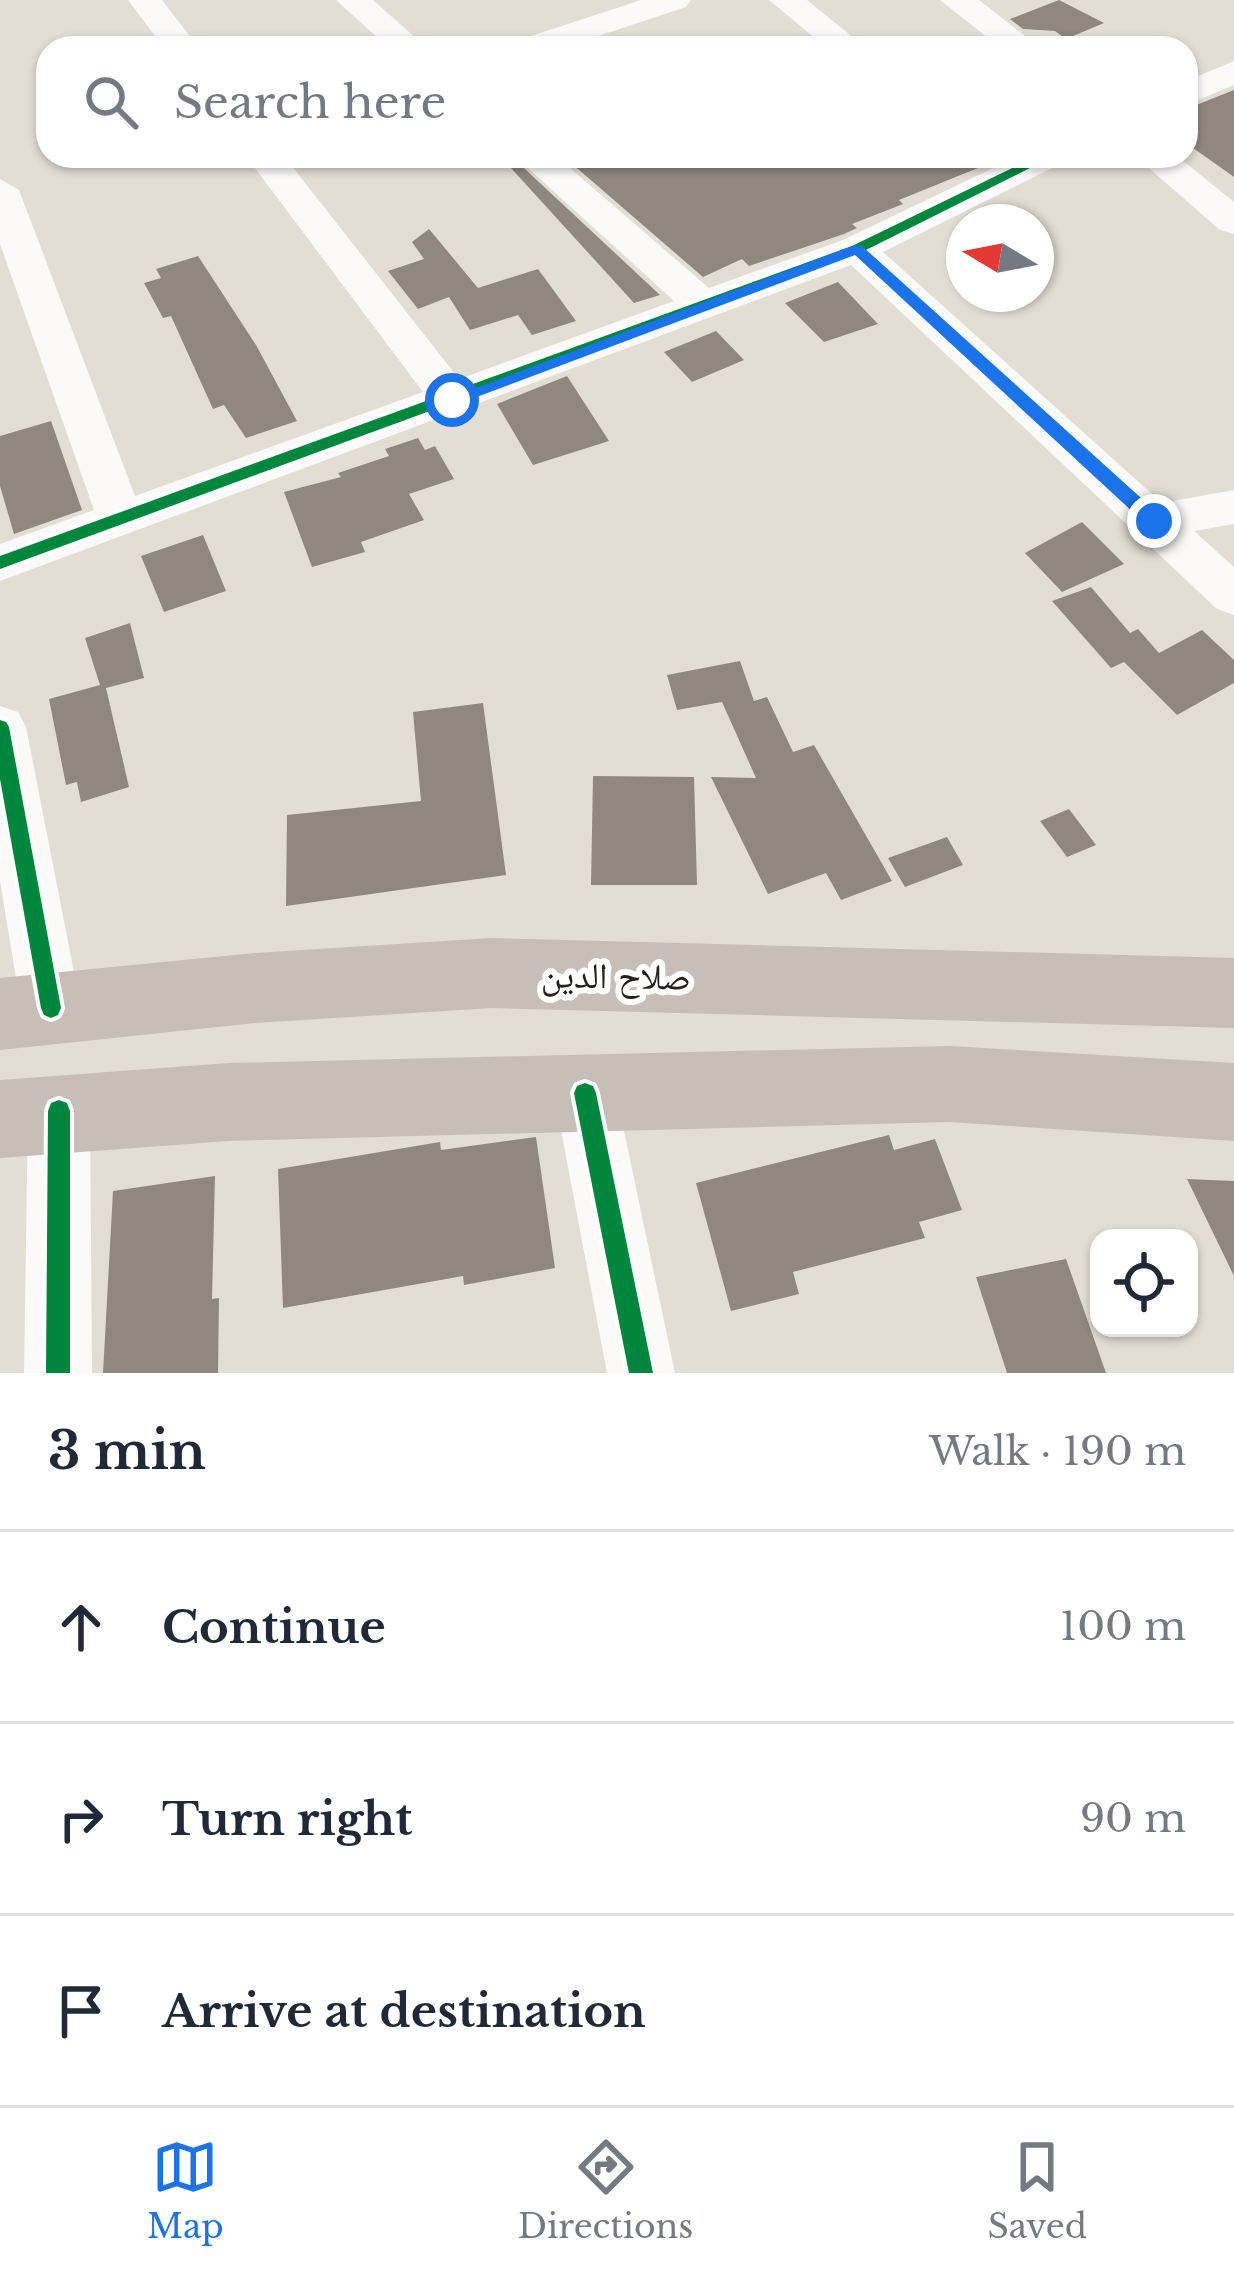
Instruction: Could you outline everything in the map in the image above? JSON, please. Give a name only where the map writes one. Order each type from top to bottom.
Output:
[{"type":"highway","name":"صلاح الدين","points":[[26,1011],[255,988],[492,974],[1234,994]]},
{"type":"highway","points":[[29,1115],[949,1084],[1234,1102]]},
{"type":"street","points":[[145,0],[173,36]]},
{"type":"street","points":[[353,0],[396,36]]},
{"type":"street","points":[[564,36],[674,0]]},
{"type":"street","points":[[785,0],[833,36]]},
{"type":"street","points":[[957,0],[1007,36]]},
{"type":"street","points":[[1198,88],[1234,72]]},
{"type":"street","points":[[274,168],[452,400]]},
{"type":"street","points":[[548,168],[702,304]]},
{"type":"street","points":[[0,563],[857,249],[1003,168]]},
{"type":"street","points":[[1169,168],[1234,222]]},
{"type":"street","points":[[0,190],[17,277],[121,521]]},
{"type":"street","points":[[857,249],[1234,596]]},
{"type":"street","points":[[1154,521],[1234,506]]},
{"type":"street","points":[[0,727],[26,1011]]},
{"type":"street","points":[[585,1093],[641,1373]]},
{"type":"street","points":[[29,1115],[58,1373]]},
{"type":"building","points":[[1059,0],[1104,23],[1062,36],[1055,31],[1023,29],[1010,19]]},
{"type":"building","points":[[1234,90],[1234,177],[1198,152],[1198,104]]},
{"type":"building","points":[[511,168],[524,168],[660,295],[634,303]]},
{"type":"building","points":[[577,168],[978,168],[899,200],[903,204],[852,224],[857,228],[844,234],[749,266],[742,259],[703,277]]},
{"type":"building","points":[[429,229],[478,288],[538,269],[576,321],[532,335],[518,315],[470,330],[449,297],[418,309],[388,271],[424,259],[412,242]]},
{"type":"building","points":[[198,256],[256,345],[297,421],[246,438],[224,405],[213,409],[171,316],[163,318],[144,283],[161,278],[156,269]]},
{"type":"building","points":[[838,282],[878,324],[824,342],[785,303]]},
{"type":"building","points":[[716,331],[744,360],[692,382],[664,352]]},
{"type":"building","points":[[567,376],[609,441],[533,465],[497,404]]},
{"type":"building","points":[[51,421],[82,510],[14,534],[0,486],[0,436]]},
{"type":"building","points":[[418,438],[425,450],[435,446],[454,479],[409,494],[424,520],[361,542],[365,552],[312,567],[284,492],[341,477],[338,473],[389,456],[385,449]]},
{"type":"building","points":[[1082,522],[1124,564],[1062,592],[1025,553]]},
{"type":"building","points":[[203,535],[226,591],[164,612],[141,556]]},
{"type":"building","points":[[1091,587],[1130,633],[1138,629],[1159,653],[1202,630],[1234,660],[1234,683],[1177,715],[1124,662],[1111,668],[1052,601]]},
{"type":"building","points":[[130,623],[144,678],[106,688],[129,787],[81,802],[77,782],[66,785],[49,699],[100,685],[85,638]]},
{"type":"building","points":[[740,661],[754,701],[767,697],[793,752],[814,745],[892,881],[841,900],[826,873],[768,894],[711,777],[756,778],[722,702],[677,710],[667,675]]},
{"type":"building","points":[[483,703],[506,875],[286,906],[287,815],[421,801],[413,712]]},
{"type":"building","points":[[593,776],[694,777],[697,885],[591,885]]},
{"type":"building","points":[[1069,809],[1096,845],[1067,857],[1040,821]]},
{"type":"building","points":[[947,837],[963,865],[905,887],[888,858]]},
{"type":"building","points":[[889,1135],[894,1150],[935,1139],[962,1210],[919,1222],[925,1238],[793,1272],[799,1294],[731,1311],[696,1183]]},
{"type":"building","points":[[536,1137],[555,1268],[464,1285],[463,1276],[283,1308],[278,1169],[440,1142],[441,1150]]},
{"type":"building","points":[[215,1176],[212,1299],[219,1298],[218,1373],[103,1373],[113,1191]]},
{"type":"building","points":[[1187,1179],[1234,1181],[1234,1276]]},
{"type":"building","points":[[1066,1259],[1106,1373],[1007,1373],[976,1277]]},
{"type":"cycle path","points":[[0,563],[857,249],[1022,168]]},
{"type":"cycle path","points":[[0,727],[51,1008]]},
{"type":"cycle path","points":[[585,1093],[641,1373]]},
{"type":"cycle path","points":[[58,1373],[59,1111]]},
{"type":"route","points":[[452,400],[857,249],[1154,521]]}]
